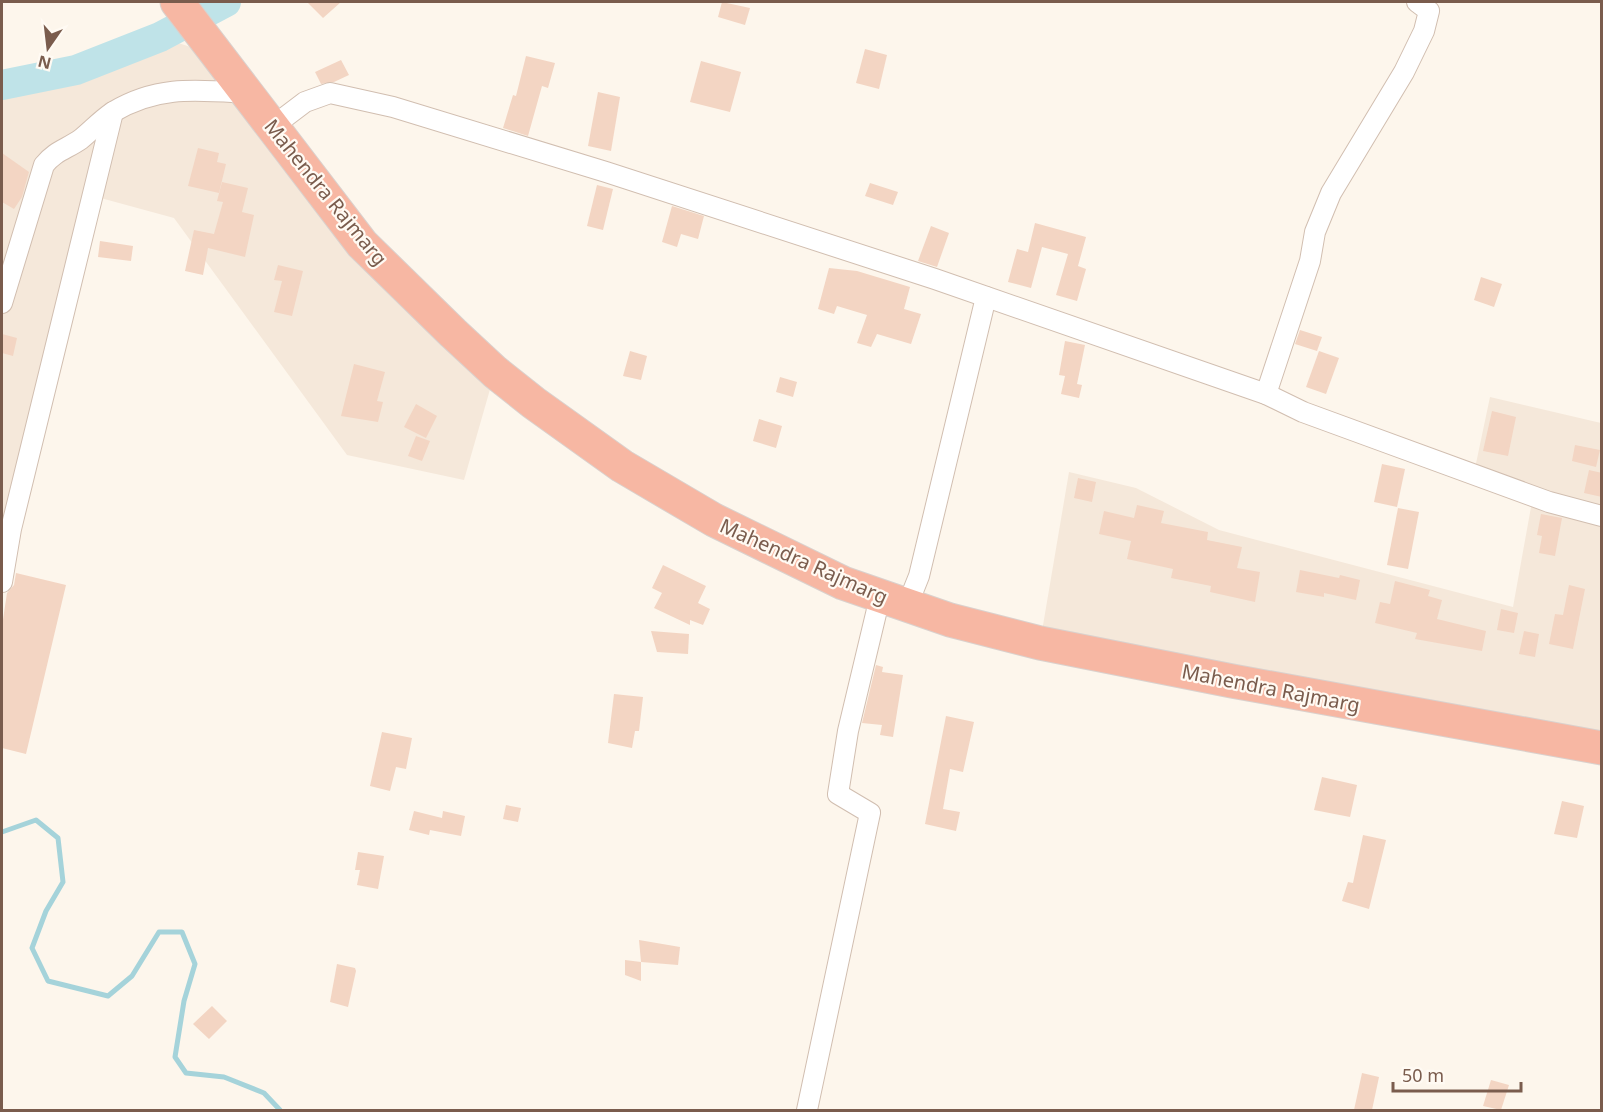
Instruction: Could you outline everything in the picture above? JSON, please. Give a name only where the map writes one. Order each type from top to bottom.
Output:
[{"type":"highway","name":"Mahendra Rajmarg","points":[[177,2],[362,244],[495,372],[534,403],[622,466],[714,520],[843,583],[950,620],[1051,645],[1232,681],[1602,748]]},
{"type":"street","points":[[1266,394],[1310,261],[1315,232],[1327,203],[1404,72],[1424,31],[1429,11],[1417,2]]},
{"type":"street","points":[[2,303],[44,165],[53,153],[79,140],[113,112],[147,98],[180,89],[247,93]]},
{"type":"street","points":[[272,127],[304,102],[330,93],[393,108],[606,171],[986,297],[1266,394],[1342,426],[1550,502],[1602,516]]},
{"type":"street","points":[[2,582],[11,529],[113,112]]},
{"type":"street","points":[[807,1110],[870,813],[838,794],[848,731],[894,602],[919,576],[986,297]]},
{"type":"shaded area","points":[[160,37],[218,56],[495,372],[464,480],[347,455],[174,218],[86,194],[2,523],[2,85],[76,70]]},
{"type":"shaded area","points":[[1490,397],[1601,423],[1601,748],[1040,643],[1069,472],[1136,488],[1219,530],[1513,607],[1533,496],[1474,473]]},
{"type":"building","points":[[307,2],[341,2],[323,18]]},
{"type":"building","points":[[722,2],[750,8],[745,25],[718,17]]},
{"type":"building","points":[[865,49],[887,55],[879,89],[856,83]]},
{"type":"building","points":[[526,56],[555,63],[548,88],[542,86],[528,136],[503,128],[513,95],[516,96]]},
{"type":"building","points":[[341,60],[349,75],[334,82],[321,84],[315,72]]},
{"type":"building","points":[[701,61],[741,72],[730,112],[690,102]]},
{"type":"building","points":[[598,92],[620,97],[611,151],[588,146]]},
{"type":"building","points":[[198,148],[219,153],[217,162],[226,164],[219,193],[188,186]]},
{"type":"building","points":[[2,153],[29,172],[22,197],[14,209],[2,202]]},
{"type":"building","points":[[222,182],[248,188],[242,212],[254,215],[245,257],[208,248],[203,275],[185,271],[194,230],[214,234],[223,202],[217,201]]},
{"type":"building","points":[[870,183],[898,192],[893,205],[865,196]]},
{"type":"building","points":[[597,185],[613,189],[603,230],[587,226]]},
{"type":"building","points":[[672,206],[704,216],[698,239],[681,234],[677,247],[662,242]]},
{"type":"building","points":[[1035,223],[1086,237],[1078,266],[1086,269],[1077,301],[1056,295],[1068,254],[1042,247],[1031,288],[1008,282],[1017,249],[1028,252]]},
{"type":"building","points":[[931,226],[949,233],[937,267],[918,261]]},
{"type":"building","points":[[100,241],[133,246],[131,261],[98,257]]},
{"type":"building","points":[[278,265],[303,271],[292,316],[274,312],[282,281],[274,280]]},
{"type":"building","points":[[829,268],[857,271],[910,287],[904,309],[921,314],[911,344],[877,334],[871,347],[857,343],[867,315],[837,306],[834,314],[818,309]]},
{"type":"building","points":[[1481,277],[1502,284],[1494,307],[1474,300]]},
{"type":"building","points":[[1300,330],[1322,337],[1317,351],[1295,344]]},
{"type":"building","points":[[2,334],[17,338],[13,356],[2,353]]},
{"type":"building","points":[[1065,341],[1085,345],[1077,384],[1082,385],[1079,398],[1061,394],[1065,376],[1059,375]]},
{"type":"building","points":[[630,351],[647,356],[641,380],[623,376]]},
{"type":"building","points":[[1319,351],[1339,358],[1326,394],[1306,387]]},
{"type":"building","points":[[354,364],[385,372],[377,401],[383,402],[378,422],[341,416]]},
{"type":"building","points":[[780,377],[797,382],[793,397],[776,392]]},
{"type":"building","points":[[416,404],[437,416],[426,438],[404,427]]},
{"type":"building","points":[[1492,411],[1516,417],[1508,456],[1483,451]]},
{"type":"building","points":[[759,419],[782,426],[776,448],[753,441]]},
{"type":"building","points":[[416,436],[430,441],[422,461],[408,456]]},
{"type":"building","points":[[1575,445],[1600,450],[1596,467],[1572,461]]},
{"type":"building","points":[[1382,464],[1405,469],[1397,507],[1374,502]]},
{"type":"building","points":[[1589,470],[1602,473],[1602,497],[1584,493]]},
{"type":"building","points":[[1078,478],[1096,482],[1092,502],[1074,498]]},
{"type":"building","points":[[1137,505],[1164,511],[1161,523],[1208,532],[1207,540],[1242,547],[1237,568],[1260,572],[1255,602],[1210,592],[1211,586],[1171,578],[1173,569],[1127,559],[1131,541],[1099,534],[1104,511],[1134,518]]},
{"type":"building","points":[[1398,508],[1419,512],[1408,569],[1387,565]]},
{"type":"building","points":[[1541,514],[1562,518],[1555,556],[1539,553],[1542,536],[1537,535]]},
{"type":"building","points":[[663,565],[706,586],[698,603],[710,609],[703,625],[690,620],[690,625],[654,608],[662,593],[652,588]]},
{"type":"building","points":[[1300,570],[1360,580],[1356,600],[1324,593],[1324,597],[1296,592]]},
{"type":"building","points":[[16,573],[66,585],[26,754],[2,748],[2,626],[7,593],[14,585]]},
{"type":"building","points":[[1395,581],[1430,590],[1428,596],[1442,600],[1437,619],[1486,631],[1482,651],[1415,639],[1417,633],[1375,623],[1380,602],[1390,604]]},
{"type":"building","points":[[1569,585],[1585,589],[1573,649],[1549,644],[1555,614],[1563,615]]},
{"type":"building","points":[[1501,609],[1518,613],[1514,633],[1497,630]]},
{"type":"building","points":[[651,631],[689,634],[688,654],[657,652]]},
{"type":"building","points":[[1524,631],[1539,634],[1535,657],[1519,654]]},
{"type":"building","points":[[876,665],[883,667],[882,672],[903,675],[893,737],[880,735],[882,725],[862,723]]},
{"type":"building","points":[[614,694],[643,697],[639,731],[635,731],[632,748],[608,743]]},
{"type":"building","points":[[946,716],[974,722],[963,772],[950,769],[943,809],[960,812],[956,831],[925,824]]},
{"type":"building","points":[[382,732],[412,738],[406,769],[396,767],[390,791],[370,786]]},
{"type":"building","points":[[1322,777],[1357,785],[1350,817],[1314,810]]},
{"type":"building","points":[[1562,801],[1584,806],[1577,838],[1554,834]]},
{"type":"building","points":[[506,805],[521,808],[518,822],[503,819]]},
{"type":"building","points":[[414,811],[442,818],[443,811],[465,816],[461,836],[430,830],[429,835],[409,830]]},
{"type":"building","points":[[1363,835],[1386,840],[1369,909],[1342,901],[1348,882],[1353,883]]},
{"type":"building","points":[[358,852],[384,856],[378,889],[357,885],[360,870],[355,870]]},
{"type":"building","points":[[639,940],[680,947],[678,965],[641,962]]},
{"type":"building","points":[[625,960],[641,962],[641,981],[625,975]]},
{"type":"building","points":[[337,964],[355,968],[356,971],[348,1007],[330,1002]]},
{"type":"building","points":[[212,1006],[227,1021],[209,1039],[193,1024]]},
{"type":"building","points":[[1362,1073],[1379,1077],[1372,1110],[1354,1110]]},
{"type":"building","points":[[1491,1080],[1509,1085],[1501,1110],[1483,1106]]},
{"type":"waterway","points":[[2,85],[76,70],[160,37],[226,2]]},
{"type":"waterway","points":[[2,832],[36,820],[58,838],[63,882],[46,911],[32,948],[48,981],[108,996],[132,976],[159,932],[182,932],[195,964],[184,1001],[175,1057],[186,1073],[224,1077],[264,1093],[280,1110]]}]
